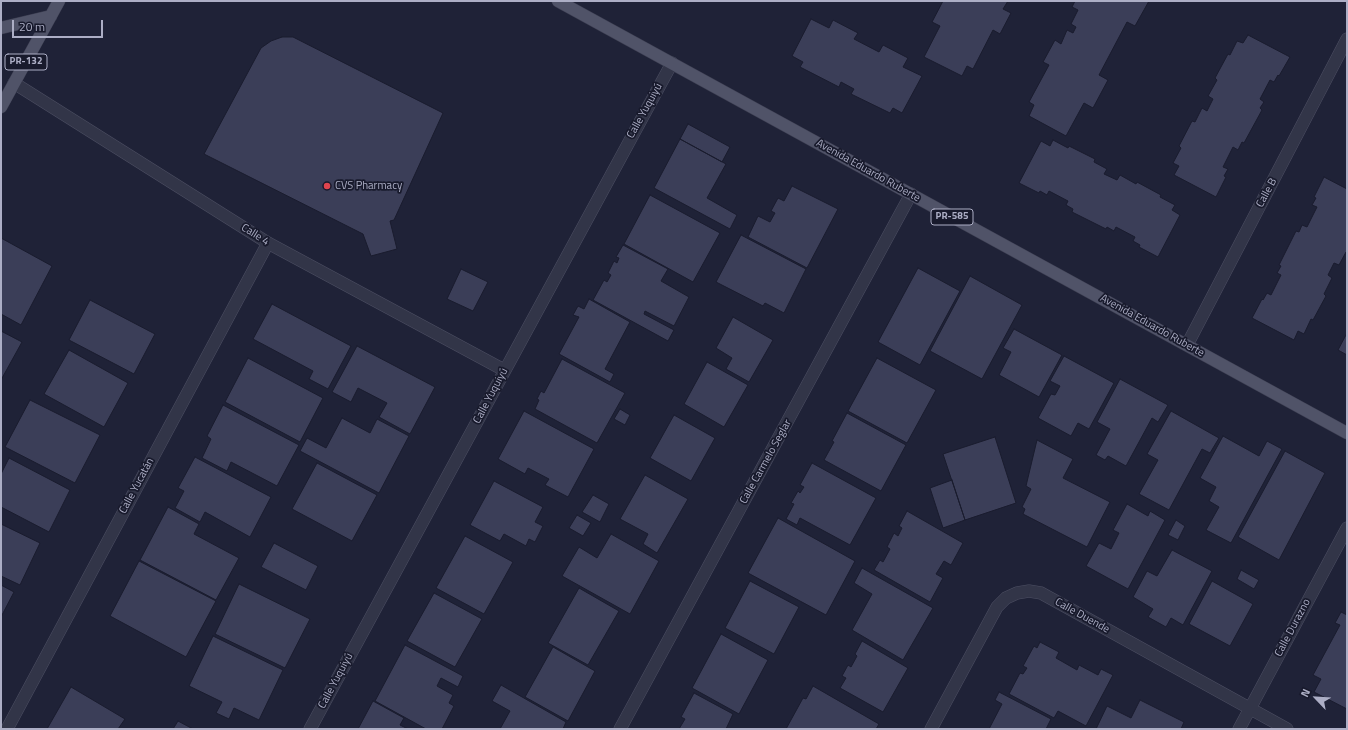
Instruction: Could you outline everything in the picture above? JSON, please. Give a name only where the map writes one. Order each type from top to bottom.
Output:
[{"type":"main road","points":[[1,28],[51,16],[60,1]]},
{"type":"main road","name":"Avenida Eduardo Ruberte","points":[[558,1],[1347,433]]},
{"type":"main road","name":"PR-132","points":[[1,107],[51,16]]},
{"type":"street","name":"Calle B","points":[[1187,345],[1347,39]]},
{"type":"street","name":"Calle Yuquiyú","points":[[310,729],[672,63]]},
{"type":"street","name":"Calle 4","points":[[14,83],[268,243],[504,370]]},
{"type":"street","name":"Calle Carmelo Seglar","points":[[620,729],[912,194]]},
{"type":"street","name":"Calle Yucatán","points":[[7,729],[268,243]]},
{"type":"street","name":"Calle Durazno","points":[[1239,729],[1347,528]]},
{"type":"street","name":"Calle Duende","points":[[931,729],[997,607],[1006,598],[1017,593],[1029,591],[1041,593],[1287,729]]},
{"type":"building","points":[[943,1],[1008,1],[1003,9],[1011,13],[1000,34],[993,30],[973,69],[967,66],[962,76],[924,57],[940,26],[932,22]]},
{"type":"building","points":[[1075,1],[1149,1],[1135,26],[1127,22],[1099,75],[1108,80],[1093,108],[1084,103],[1066,136],[1029,116],[1034,105],[1029,102],[1049,65],[1043,62],[1055,40],[1061,44],[1067,30],[1073,33],[1076,27],[1071,24],[1078,10],[1072,7]]},
{"type":"building","points":[[811,19],[829,28],[833,20],[858,33],[854,39],[879,52],[883,45],[908,58],[903,67],[922,76],[902,113],[893,108],[890,113],[851,94],[854,89],[841,82],[839,87],[800,67],[803,62],[792,56]]},
{"type":"building","points":[[1248,35],[1290,57],[1274,82],[1270,80],[1260,99],[1264,102],[1260,108],[1262,110],[1244,143],[1242,142],[1238,150],[1233,147],[1223,167],[1228,169],[1224,176],[1226,177],[1216,197],[1174,175],[1179,166],[1173,163],[1181,148],[1179,146],[1192,121],[1195,122],[1202,108],[1207,111],[1213,99],[1208,96],[1217,80],[1215,78],[1228,54],[1230,55],[1237,41],[1243,43]]},
{"type":"building","name":"CVS Pharmacy","points":[[282,37],[293,37],[443,113],[394,220],[390,221],[397,249],[371,256],[363,234],[204,154],[261,48],[271,41]]},
{"type":"building","points":[[688,124],[730,147],[722,162],[680,139]]},
{"type":"building","points":[[680,139],[726,164],[707,198],[737,215],[730,229],[654,188]]},
{"type":"building","points":[[1053,140],[1095,159],[1094,162],[1107,169],[1104,174],[1117,180],[1120,175],[1136,184],[1137,182],[1161,195],[1160,197],[1175,205],[1172,210],[1180,215],[1158,257],[1139,247],[1140,245],[1133,241],[1135,237],[1116,227],[1114,231],[1107,227],[1106,229],[1072,212],[1073,209],[1066,205],[1068,201],[1049,191],[1047,195],[1040,191],[1039,193],[1019,183],[1041,141],[1050,146]]},
{"type":"building","points":[[1324,177],[1347,189],[1347,253],[1346,252],[1339,265],[1334,263],[1328,275],[1332,278],[1324,294],[1326,296],[1313,320],[1311,319],[1304,334],[1298,331],[1294,340],[1252,318],[1262,299],[1263,300],[1267,293],[1271,295],[1281,275],[1277,273],[1281,266],[1279,265],[1296,231],[1299,232],[1302,225],[1307,227],[1317,207],[1312,205],[1316,198],[1314,197]]},
{"type":"building","points":[[792,186],[838,209],[807,268],[748,237],[758,216],[770,222],[775,213],[771,211],[778,198],[784,201]]},
{"type":"building","points":[[650,195],[720,233],[693,282],[624,244]]},
{"type":"building","points":[[741,235],[806,269],[784,313],[765,303],[763,306],[716,282]]},
{"type":"building","points":[[1,238],[52,266],[21,325],[1,314]]},
{"type":"building","points":[[623,245],[668,269],[661,281],[689,297],[674,326],[645,311],[644,314],[674,330],[668,341],[593,300],[604,280],[607,282],[611,275],[608,273],[614,261],[617,263],[619,258],[616,257]]},
{"type":"building","points":[[918,268],[960,291],[920,365],[878,342]]},
{"type":"building","points":[[461,269],[488,282],[473,311],[447,299]]},
{"type":"building","points":[[970,276],[1022,305],[982,379],[930,351]]},
{"type":"building","points":[[589,299],[630,322],[605,369],[614,374],[610,382],[559,354],[579,317],[573,315],[578,306],[584,309]]},
{"type":"building","points":[[90,300],[155,334],[134,374],[69,340]]},
{"type":"building","points":[[272,304],[351,346],[328,389],[309,379],[313,371],[253,339]]},
{"type":"building","points":[[733,317],[773,340],[749,382],[726,369],[732,358],[716,348]]},
{"type":"building","points":[[1014,329],[1062,355],[1039,397],[999,375],[1011,352],[1003,348]]},
{"type":"building","points":[[1,331],[22,342],[1,380]]},
{"type":"building","points":[[1347,333],[1347,355],[1338,350]]},
{"type":"building","points":[[357,346],[435,387],[410,434],[379,417],[387,403],[358,388],[351,402],[332,392]]},
{"type":"building","points":[[69,350],[128,383],[104,427],[44,394]]},
{"type":"building","points":[[1064,356],[1114,383],[1089,429],[1078,423],[1071,436],[1038,418],[1051,394],[1055,395],[1060,386],[1050,381]]},
{"type":"building","points":[[248,358],[323,398],[300,442],[225,402]]},
{"type":"building","points":[[877,358],[936,390],[907,443],[848,411]]},
{"type":"building","points":[[562,359],[625,393],[597,443],[535,409],[539,400],[537,399],[541,391],[544,393]]},
{"type":"building","points":[[707,362],[748,385],[724,427],[684,404]]},
{"type":"building","points":[[1120,379],[1168,405],[1158,422],[1152,418],[1126,466],[1108,456],[1105,460],[1096,455],[1110,429],[1097,422]]},
{"type":"building","points":[[30,400],[100,435],[75,483],[5,447]]},
{"type":"building","points":[[223,405],[299,445],[277,486],[231,462],[227,471],[202,458],[211,439],[207,436]]},
{"type":"building","points":[[620,409],[630,415],[625,425],[614,419]]},
{"type":"building","points":[[524,411],[594,449],[568,497],[545,485],[549,479],[528,468],[525,474],[498,459]]},
{"type":"building","points":[[1171,411],[1219,438],[1210,453],[1202,449],[1169,510],[1139,494],[1158,460],[1147,454]]},
{"type":"building","points":[[847,413],[906,445],[881,491],[824,460]]},
{"type":"building","points":[[674,415],[715,438],[691,481],[650,458]]},
{"type":"building","points":[[342,418],[370,433],[377,419],[409,436],[379,493],[300,451],[307,438],[326,448]]},
{"type":"building","points":[[1223,436],[1259,456],[1267,441],[1282,449],[1231,543],[1206,530],[1219,507],[1209,501],[1216,487],[1200,478]]},
{"type":"building","points":[[995,437],[1016,503],[965,520],[943,454]]},
{"type":"building","points":[[1037,440],[1073,459],[1063,478],[1110,502],[1087,547],[1023,514],[1025,509],[1022,507],[1031,489],[1026,486]]},
{"type":"building","points":[[1285,451],[1325,473],[1279,560],[1238,537]]},
{"type":"building","points":[[195,457],[271,497],[250,537],[205,512],[200,522],[175,508],[184,491],[178,488]]},
{"type":"building","points":[[9,458],[70,490],[49,532],[1,507],[1,474]]},
{"type":"building","points":[[317,463],[377,495],[352,541],[292,509]]},
{"type":"building","points":[[812,463],[876,498],[850,545],[800,518],[797,525],[786,519],[794,504],[791,503],[798,491],[800,493],[804,487],[800,485]]},
{"type":"building","points":[[645,475],[688,499],[657,553],[643,544],[648,534],[620,519]]},
{"type":"building","points":[[952,480],[965,520],[943,528],[930,488]]},
{"type":"building","points":[[494,481],[543,507],[535,522],[543,526],[535,542],[529,539],[526,546],[504,534],[500,541],[470,525]]},
{"type":"building","points":[[593,495],[609,504],[600,522],[582,512]]},
{"type":"building","points":[[1127,504],[1148,516],[1150,511],[1165,520],[1128,589],[1086,566],[1099,543],[1111,549],[1119,533],[1113,530]]},
{"type":"building","points":[[168,507],[199,524],[194,534],[239,558],[216,600],[140,560]]},
{"type":"building","points":[[907,511],[963,543],[951,565],[944,561],[936,574],[943,578],[930,602],[874,570],[880,560],[883,562],[890,549],[887,547],[894,533],[898,536],[902,528],[899,526]]},
{"type":"building","points":[[577,515],[591,523],[583,536],[569,528]]},
{"type":"building","points":[[778,518],[855,561],[826,615],[748,573]]},
{"type":"building","points":[[1176,520],[1185,526],[1178,540],[1168,535]]},
{"type":"building","points":[[1,524],[40,543],[20,585],[1,576]]},
{"type":"building","points":[[611,534],[659,561],[630,614],[562,576],[579,547],[597,558]]},
{"type":"building","points":[[465,536],[513,562],[484,614],[436,588]]},
{"type":"building","points":[[274,543],[318,566],[306,590],[261,567]]},
{"type":"building","points":[[1172,550],[1212,571],[1183,625],[1171,618],[1166,627],[1148,617],[1153,609],[1133,597],[1147,571],[1157,576]]},
{"type":"building","points":[[139,561],[216,601],[186,657],[110,616]]},
{"type":"building","points":[[862,568],[933,608],[903,660],[852,630],[872,594],[854,583]]},
{"type":"building","points":[[1241,570],[1259,580],[1254,589],[1237,579]]},
{"type":"building","points":[[750,581],[799,607],[774,654],[725,628]]},
{"type":"building","points":[[1212,581],[1253,604],[1230,646],[1189,624]]},
{"type":"building","points":[[239,584],[310,619],[285,668],[215,634]]},
{"type":"building","points":[[1,585],[14,592],[1,617]]},
{"type":"building","points":[[579,588],[619,611],[588,665],[548,643]]},
{"type":"building","points":[[434,593],[482,619],[455,667],[407,641]]},
{"type":"building","points":[[1341,612],[1347,615],[1347,709],[1314,692],[1321,679],[1313,675],[1340,625],[1335,623]]},
{"type":"building","points":[[721,634],[768,660],[739,714],[692,688]]},
{"type":"building","points":[[213,636],[283,670],[259,720],[234,708],[229,719],[216,713],[222,702],[189,686]]},
{"type":"building","points":[[862,641],[908,668],[883,712],[840,688],[846,678],[842,676],[848,665],[851,667],[857,656],[855,654]]},
{"type":"building","points":[[1040,642],[1059,652],[1056,658],[1077,670],[1079,665],[1098,675],[1101,669],[1113,675],[1086,726],[1058,711],[1054,718],[1009,694],[1020,673],[1023,674],[1027,668],[1023,666],[1034,646],[1037,648]]},
{"type":"building","points":[[405,645],[463,676],[458,687],[441,678],[437,686],[453,695],[449,703],[454,706],[442,729],[426,729],[375,701]]},
{"type":"building","points":[[553,647],[595,671],[568,721],[525,697]]},
{"type":"building","points":[[501,685],[566,722],[563,729],[500,729],[510,711],[492,701]]},
{"type":"building","points":[[813,686],[879,724],[876,729],[786,729],[803,698],[806,699]]},
{"type":"building","points":[[71,687],[125,719],[118,729],[47,729]]},
{"type":"building","points":[[999,692],[1051,719],[1046,729],[989,729],[1002,704],[995,700]]},
{"type":"building","points":[[694,693],[733,714],[726,729],[679,729],[685,719],[681,717]]},
{"type":"building","points":[[1140,700],[1184,722],[1181,729],[1096,729],[1107,706],[1131,718]]},
{"type":"building","points":[[373,701],[404,718],[400,725],[408,729],[358,729]]},
{"type":"building","points":[[178,721],[193,729],[173,729]]},
{"type":"place","name":"CVS Pharmacy","points":[[327,186]]}]
